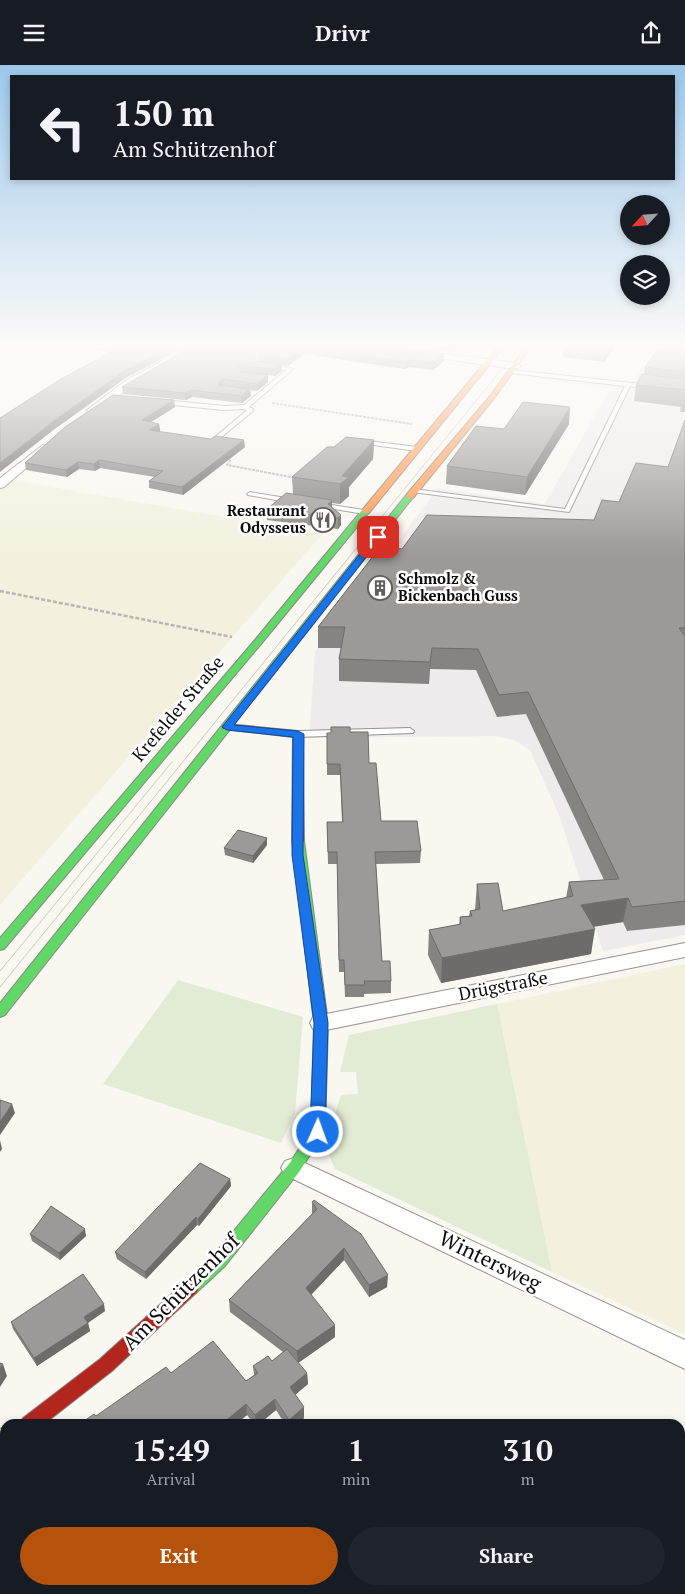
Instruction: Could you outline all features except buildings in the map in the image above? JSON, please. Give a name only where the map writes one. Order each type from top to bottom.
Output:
[{"type":"street","name":"Krefelder Straße","points":[[0,946],[258,642],[445,414]]},
{"type":"street","points":[[0,1013],[477,414]]},
{"type":"street","points":[[0,484],[54,438]]},
{"type":"street","points":[[227,727],[298,734]]},
{"type":"street","name":"Am Schützenhof","points":[[36,1419],[106,1365],[219,1261],[294,1168],[318,1132],[321,1023],[298,855],[298,734]]},
{"type":"street","name":"Drügstraße","points":[[321,1023],[685,950]]},
{"type":"street","name":"Wintersweg","points":[[294,1168],[685,1355]]},
{"type":"lane","points":[[217,438],[246,414]]},
{"type":"lane","points":[[414,491],[567,511],[614,414]]},
{"type":"lane","points":[[352,443],[358,441],[417,449]]},
{"type":"lane","points":[[250,494],[298,501]]},
{"type":"lane","points":[[307,503],[364,512]]},
{"type":"lane","points":[[298,734],[410,731]]},
{"type":"path","points":[[348,414],[435,427]]},
{"type":"path","points":[[222,457],[231,459],[227,465],[304,479]]},
{"type":"path","points":[[0,591],[258,642]]},
{"type":"shaded area","points":[[595,414],[685,414],[685,935],[603,951],[559,815],[530,750],[514,740],[494,736],[309,738],[315,652],[438,488],[545,504]]},
{"type":"shaded area","points":[[11,480],[322,534],[0,905],[0,487]]},
{"type":"shaded area","points":[[685,964],[685,1334],[552,1272],[497,1004]]},
{"type":"green space","points":[[178,980],[303,1017],[295,1113],[281,1143],[103,1084]]},
{"type":"green space","points":[[497,1004],[552,1272],[335,1169],[325,1145],[341,1095],[358,1094],[356,1072],[340,1072],[349,1035]]},
{"type":"tram line","points":[[0,987],[465,414]]},
{"type":"tram line","points":[[0,971],[172,762]]},
{"type":"traffic: fast","points":[[0,1012],[410,496]]},
{"type":"traffic: fast","points":[[0,946],[258,642],[366,511]]},
{"type":"traffic: fast","points":[[191,1287],[219,1261],[294,1168],[318,1132],[321,1023],[298,841]]},
{"type":"traffic: slow","points":[[366,511],[445,414]]},
{"type":"traffic: slow","points":[[410,496],[478,414]]},
{"type":"traffic: jam","points":[[227,727],[298,734],[298,841]]},
{"type":"traffic: jam","points":[[36,1419],[106,1365],[191,1287]]},
{"type":"place","name":"Restaurant Odysseus","points":[[323,520]]},
{"type":"place","name":"Schmolz & Bickenbach Guss","points":[[380,588]]},
{"type":"route","points":[[318,1132],[321,1023],[298,855],[298,734],[227,727],[378,537]]}]
